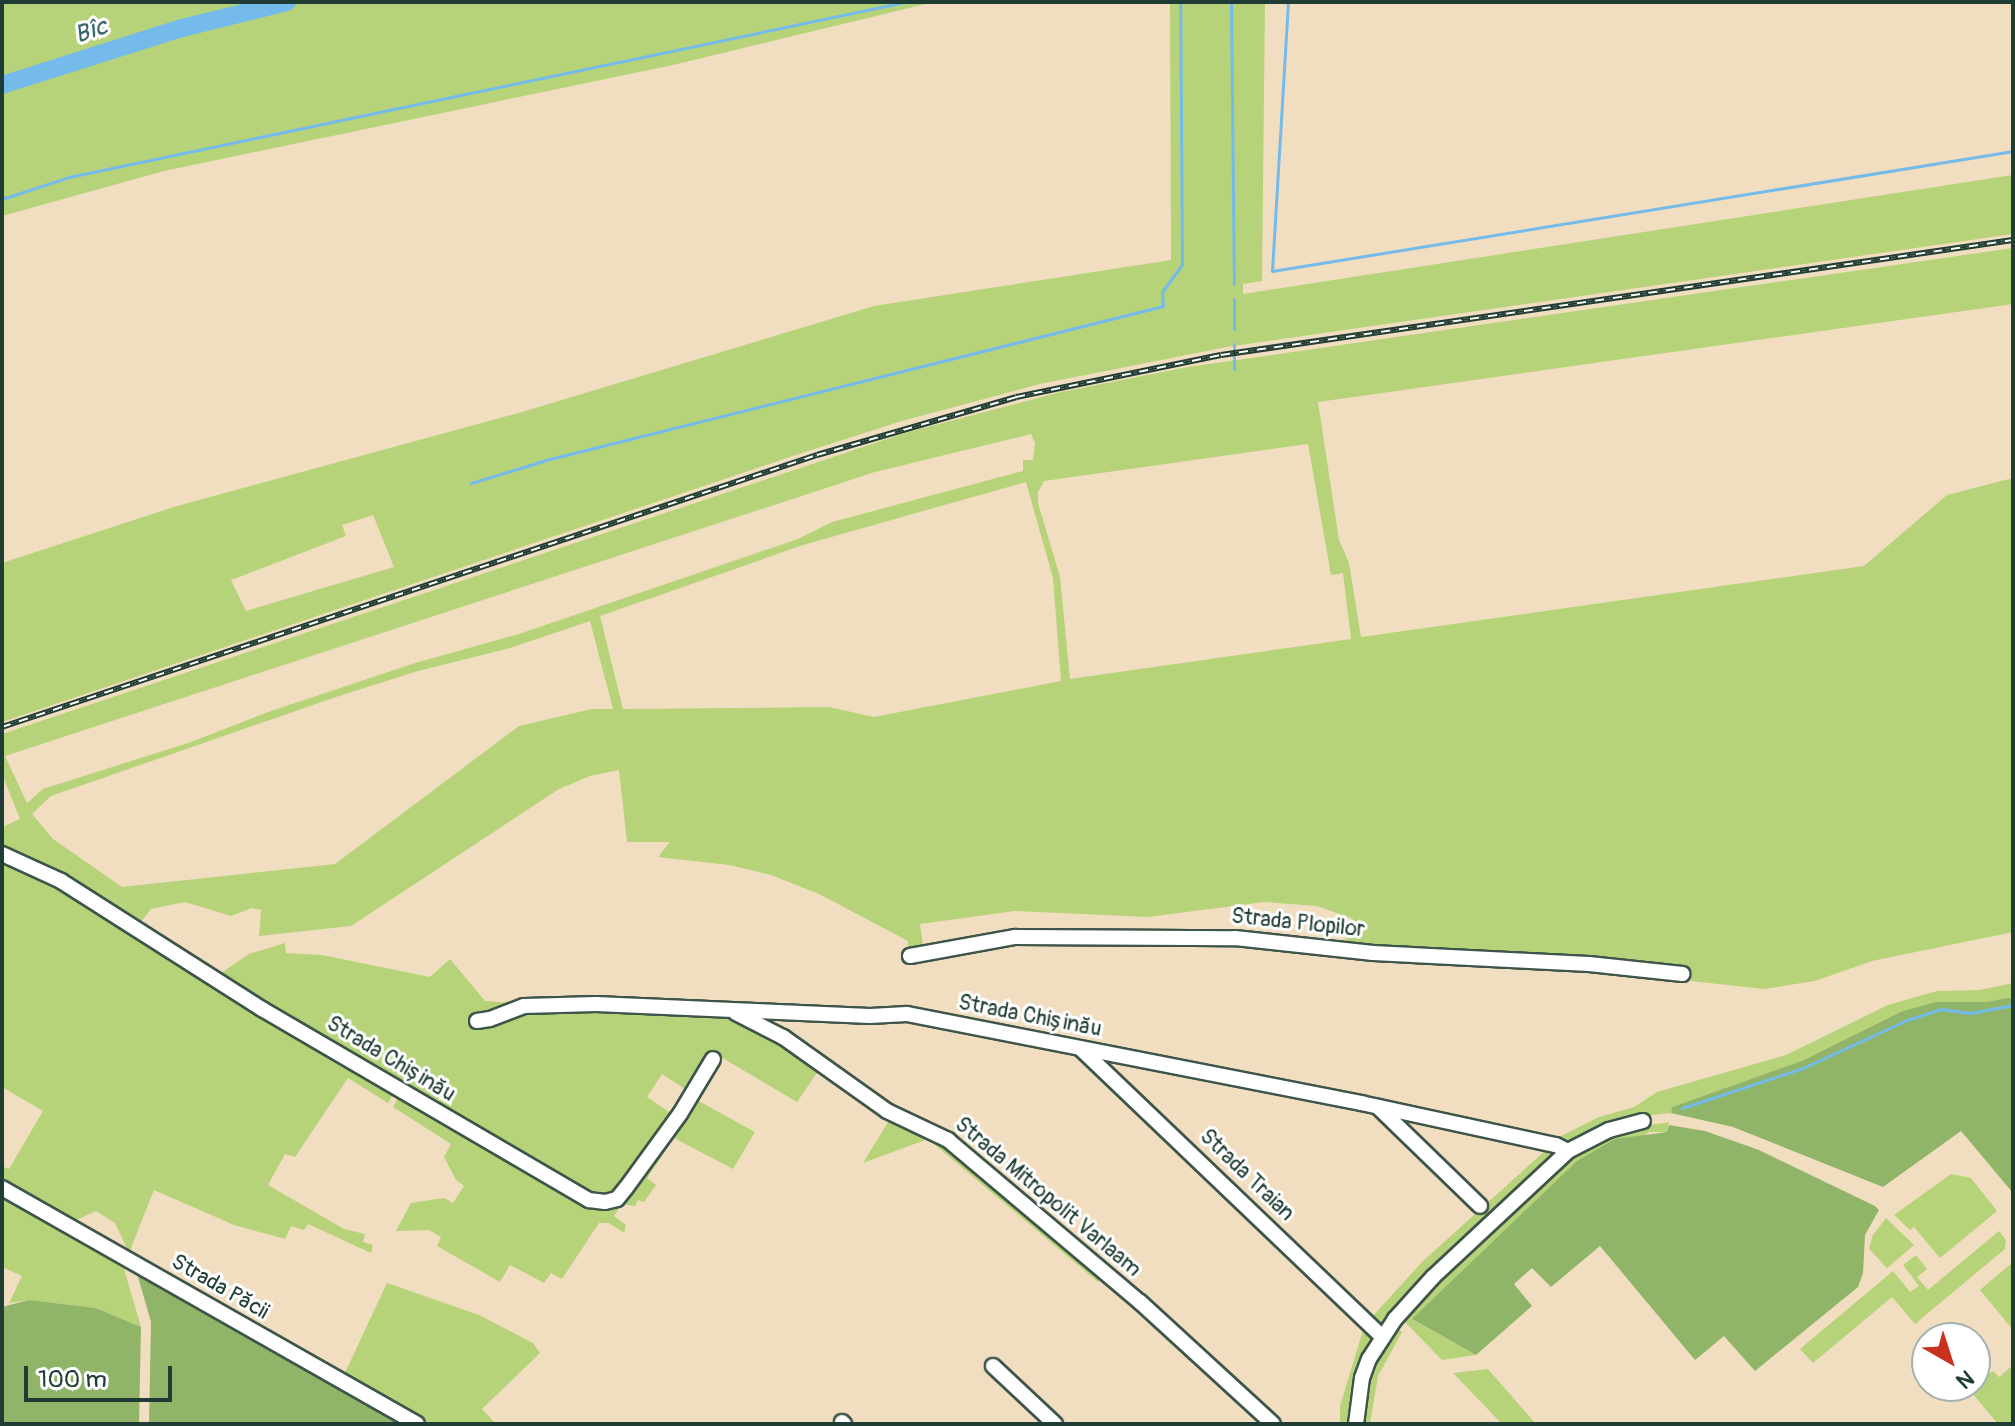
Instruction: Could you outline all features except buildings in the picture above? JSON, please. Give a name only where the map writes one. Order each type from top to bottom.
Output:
[{"type":"street","name":"Strada Chișinău","points":[[2,854],[61,881],[262,1009],[589,1200],[605,1202],[617,1199],[680,1114],[713,1059]]},
{"type":"street","name":"Strada Plopilor","points":[[910,956],[1015,937],[1235,938],[1388,954],[1589,964],[1682,974]]},
{"type":"street","name":"Strada Chișinău","points":[[477,1021],[524,1006],[660,1005],[732,1011],[870,1016],[907,1014],[1378,1107],[1556,1145],[1568,1151]]},
{"type":"street","name":"Strada Mitropolit Varlaam","points":[[732,1011],[783,1037],[887,1111],[948,1140],[1140,1302],[1273,1424]]},
{"type":"street","name":"Strada Traian","points":[[1080,1048],[1381,1336]]},
{"type":"street","points":[[1378,1107],[1480,1206]]},
{"type":"street","points":[[1356,1424],[1362,1378],[1381,1336],[1433,1277],[1568,1151],[1609,1130],[1643,1121]]},
{"type":"street","name":"Strada Păcii","points":[[2,1188],[417,1424]]},
{"type":"street","points":[[993,1366],[1055,1424]]},
{"type":"green space","points":[[2,2],[934,2],[673,65],[164,171],[2,216]]},
{"type":"green space","points":[[1170,2],[1265,2],[1262,281],[1243,284],[1243,294],[2013,175],[2013,234],[1227,347],[1040,384],[902,421],[796,455],[2,722],[2,563],[177,506],[522,412],[874,306],[1171,260]],"holes":[[[373,515],[394,567],[246,611],[231,580],[346,536],[342,525]]]},
{"type":"green space","points":[[2013,248],[2013,304],[1318,402],[1339,540],[1349,563],[1361,637],[1864,566],[1947,495],[2013,478],[2013,932],[1872,961],[1815,981],[1764,989],[1691,981],[1687,970],[1630,960],[1512,959],[1344,945],[1353,919],[1317,906],[1264,902],[1148,917],[1015,911],[920,924],[924,952],[907,953],[908,941],[819,894],[771,875],[729,865],[658,857],[670,842],[627,842],[619,770],[590,776],[559,789],[351,926],[259,936],[261,910],[252,908],[231,916],[185,902],[151,909],[140,923],[19,854],[2,849],[2,827],[20,819],[2,774],[2,734],[905,433],[1061,392],[1188,367]],"holes":[[[1031,434],[1035,443],[1033,460],[1023,460],[1023,471],[832,522],[798,539],[519,634],[415,663],[268,712],[191,742],[43,789],[27,803],[5,756],[875,472]],[[1308,444],[1331,575],[1343,573],[1351,639],[1070,679],[1060,577],[1038,503],[1038,492],[1044,481]],[[1026,482],[1053,578],[1061,681],[874,717],[829,707],[623,709],[600,616],[803,545]],[[590,621],[613,709],[592,709],[519,726],[335,864],[122,887],[53,839],[32,814],[51,796],[336,697],[418,671],[510,648]]]},
{"type":"green space","points":[[2,859],[13,861],[95,906],[392,1096],[388,1103],[348,1078],[295,1157],[285,1154],[268,1185],[344,1229],[365,1234],[363,1242],[373,1245],[371,1253],[308,1224],[304,1230],[291,1226],[285,1239],[234,1225],[154,1190],[129,1253],[115,1223],[96,1211],[72,1222],[2,1183],[2,1166],[9,1169],[43,1111],[2,1087]]},
{"type":"green space","points":[[285,943],[286,953],[322,955],[430,977],[450,959],[485,1001],[733,1015],[821,1067],[797,1102],[714,1053],[688,1091],[662,1074],[647,1097],[672,1114],[614,1196],[594,1197],[218,975],[249,954]]},
{"type":"green space","points":[[2013,983],[2013,997],[1986,1002],[1937,1002],[1804,1060],[1672,1107],[1671,1113],[1630,1117],[1571,1144],[1557,1138],[1599,1117],[1634,1107],[1657,1092],[1786,1055],[1888,1005],[1937,991],[1980,990]]},
{"type":"green space","points":[[2013,997],[2013,1193],[1961,1131],[1883,1187],[1733,1127],[1671,1113],[1672,1107],[1804,1060],[1903,1011],[1937,1002],[1986,1002]]},
{"type":"green space","points":[[398,1098],[449,1130],[448,1123],[601,1208],[695,1099],[755,1132],[733,1169],[674,1138],[647,1178],[656,1185],[644,1202],[638,1200],[635,1206],[622,1204],[614,1216],[626,1225],[624,1233],[609,1223],[599,1223],[562,1279],[551,1273],[544,1283],[510,1265],[500,1282],[437,1246],[441,1237],[429,1230],[396,1231],[411,1203],[444,1198],[453,1203],[464,1186],[456,1180],[444,1157],[451,1144],[393,1107]]},
{"type":"green space","points":[[890,1119],[928,1132],[1102,1274],[1098,1282],[928,1139],[863,1163]]},
{"type":"green space","points":[[1669,1122],[1667,1132],[1649,1132],[1413,1320],[1476,1355],[1442,1360],[1402,1319],[1450,1266],[1566,1158],[1626,1129]]},
{"type":"green space","points":[[1669,1125],[1705,1131],[1759,1150],[1875,1206],[1879,1210],[1865,1235],[1863,1273],[1858,1287],[1755,1371],[1724,1336],[1695,1360],[1600,1246],[1551,1287],[1532,1268],[1514,1284],[1532,1306],[1476,1355],[1412,1319],[1577,1161],[1615,1139],[1667,1132]]},
{"type":"green space","points":[[1547,1149],[1559,1153],[1434,1268],[1379,1327],[1370,1319],[1423,1261]]},
{"type":"green space","points":[[1951,1174],[1971,1178],[1997,1211],[1940,1258],[1914,1227],[1910,1230],[1894,1215]]},
{"type":"green space","points":[[2,1196],[122,1262],[141,1327],[96,1308],[29,1300],[9,1303],[22,1276],[2,1267]]},
{"type":"green space","points":[[1886,1218],[1914,1245],[1887,1268],[1869,1249],[1873,1235]]},
{"type":"green space","points":[[1999,1231],[2006,1240],[2005,1249],[1917,1322],[1913,1322],[1892,1297],[1813,1363],[1800,1349],[1893,1271],[1910,1292],[1919,1286],[1903,1265],[1916,1255],[1927,1269],[1917,1277],[1928,1290]]},
{"type":"green space","points":[[2013,1262],[2013,1330],[1980,1290]]},
{"type":"green space","points":[[136,1270],[404,1424],[149,1424],[151,1322]]},
{"type":"green space","points":[[387,1283],[479,1315],[533,1343],[540,1353],[482,1409],[496,1424],[426,1424],[343,1377]]},
{"type":"green space","points":[[29,1300],[96,1308],[141,1327],[139,1424],[2,1424],[2,1307]]},
{"type":"green space","points":[[1396,1326],[1402,1332],[1378,1376],[1370,1424],[1362,1424],[1371,1367]]},
{"type":"green space","points":[[1364,1327],[1373,1337],[1359,1372],[1351,1424],[1340,1424],[1340,1406]]},
{"type":"green space","points":[[2013,1365],[2013,1424],[1998,1424],[1979,1402],[1991,1402],[1991,1373],[1999,1377]]},
{"type":"green space","points":[[1488,1369],[1536,1424],[1502,1424],[1453,1373]]},
{"type":"waterway","name":"Bîc","points":[[2,85],[182,28],[287,2]]},
{"type":"waterway","points":[[2,199],[69,177],[905,2]]},
{"type":"waterway","points":[[471,483],[546,460],[1163,306],[1162,292],[1182,264],[1180,2]]},
{"type":"waterway","points":[[1231,2],[1234,284]]},
{"type":"waterway","points":[[1288,2],[1272,271],[2013,151]]},
{"type":"waterway","points":[[1234,299],[1234,329]]},
{"type":"waterway","points":[[1234,344],[1234,369]]},
{"type":"waterway","points":[[1682,1108],[1803,1068],[1907,1020],[1941,1009],[1970,1013],[2013,1005]]},
{"type":"railway","points":[[2,727],[817,455],[1016,397],[1221,355],[2013,240]]}]
